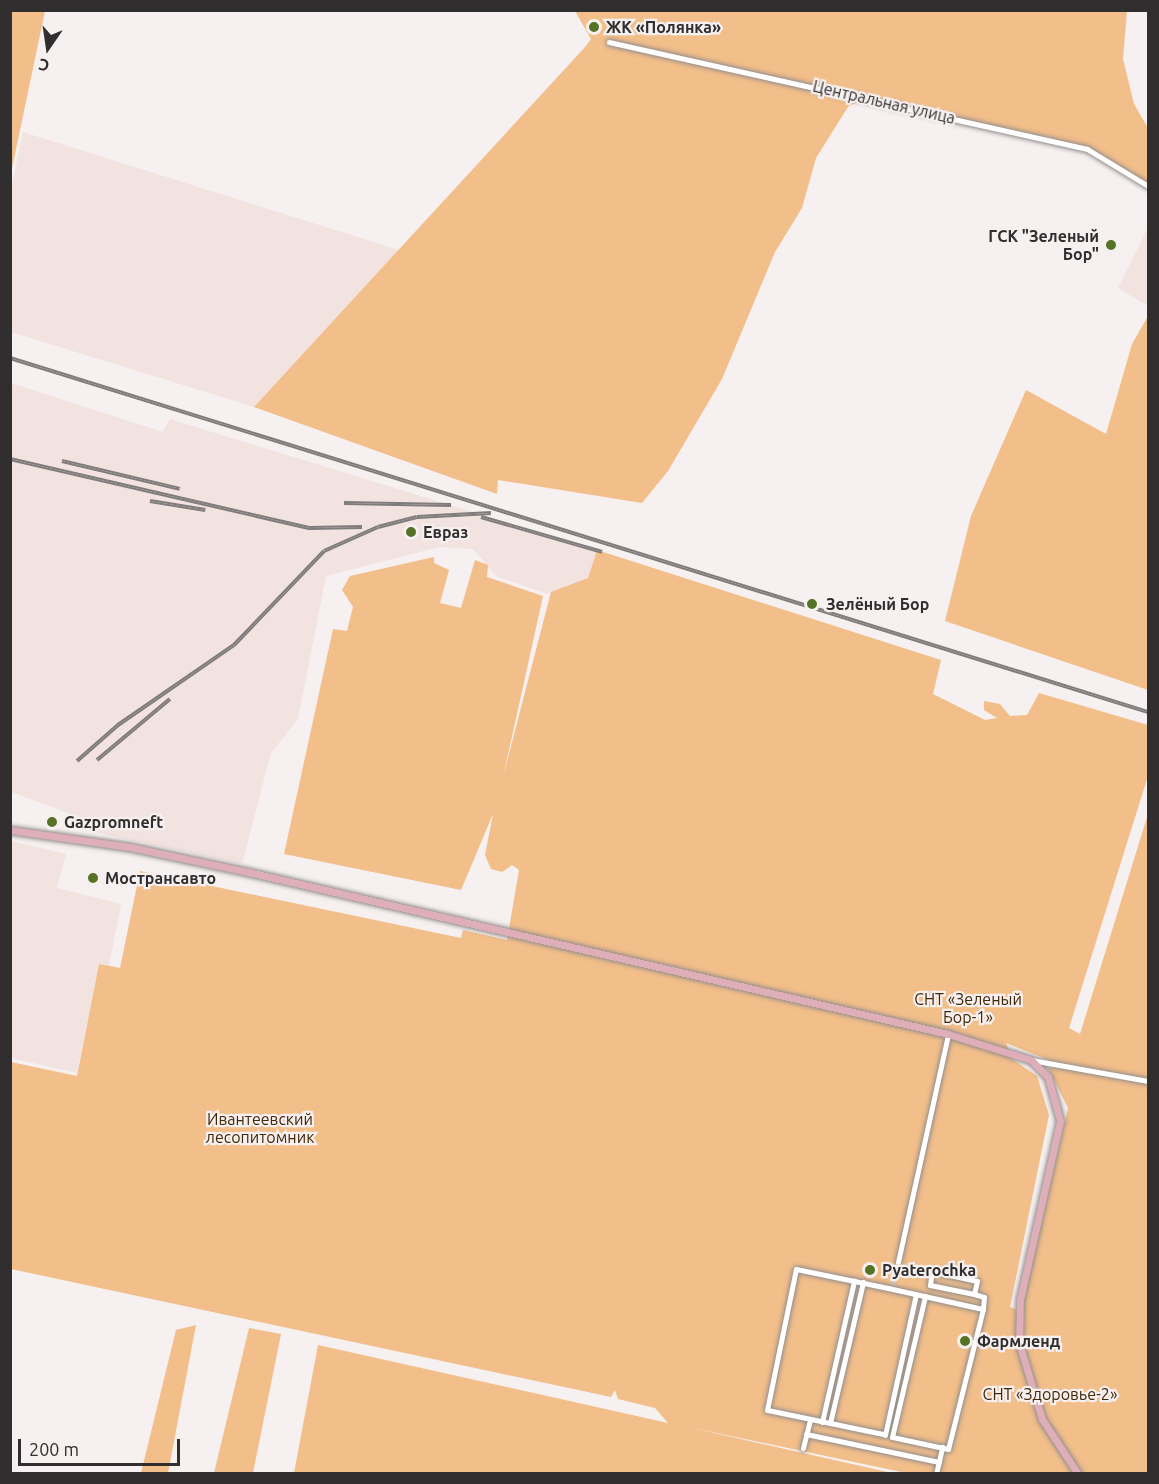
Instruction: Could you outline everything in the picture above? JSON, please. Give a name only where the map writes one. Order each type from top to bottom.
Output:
[{"type":"main road","points":[[10,830],[130,847],[248,872],[948,1034],[1031,1060],[1048,1077],[1060,1121],[1020,1300],[1019,1343],[1040,1413],[1078,1473]]},
{"type":"street","name":"Центральная улица","points":[[609,42],[1087,149],[1149,186]]},
{"type":"street","points":[[898,1262],[948,1034]]},
{"type":"street","points":[[1031,1060],[1149,1081]]},
{"type":"street","points":[[974,1294],[977,1281],[932,1271],[930,1285],[984,1297],[983,1309],[948,1449],[767,1410],[796,1269],[854,1281],[893,1286],[916,1294],[983,1309]]},
{"type":"street","points":[[822,1422],[854,1281]]},
{"type":"street","points":[[830,1423],[862,1282]]},
{"type":"street","points":[[883,1434],[916,1294]]},
{"type":"street","points":[[892,1437],[925,1296]]},
{"type":"street","points":[[803,1448],[810,1419]]},
{"type":"street","points":[[806,1434],[939,1462]]},
{"type":"street","points":[[936,1473],[942,1448]]},
{"type":"shaded area","points":[[23,132],[399,250],[254,407],[11,332],[11,189]]},
{"type":"shaded area","points":[[1148,227],[1148,306],[1118,288]]},
{"type":"shaded area","points":[[11,383],[163,432],[170,419],[597,550],[588,578],[547,594],[496,576],[473,549],[439,547],[326,576],[298,719],[271,753],[242,864],[85,830],[79,817],[11,792]]},
{"type":"shaded area","points":[[11,841],[66,854],[57,888],[121,904],[109,966],[99,964],[77,1073],[11,1058]]},
{"type":"green space","points":[[10,11],[45,11],[11,173]]},
{"type":"green space","points":[[575,11],[1127,11],[1123,59],[1134,104],[1148,128],[1148,186],[1087,149],[867,97],[848,107],[816,158],[802,208],[775,252],[722,379],[668,471],[642,503],[498,480],[497,494],[254,407],[586,46],[591,39]]},
{"type":"green space","points":[[1148,316],[1148,690],[945,621],[971,516],[1026,390],[1106,434],[1132,344]]},
{"type":"green space","points":[[597,550],[941,660],[933,694],[985,720],[997,718],[984,710],[984,701],[1000,704],[1010,716],[1027,715],[1039,693],[1148,725],[1148,776],[1069,1028],[1080,1034],[1148,814],[1148,1473],[906,1473],[688,1427],[892,1473],[294,1473],[318,1345],[668,1423],[655,1408],[618,1399],[615,1390],[611,1397],[11,1269],[11,1062],[77,1076],[99,964],[120,968],[140,871],[461,938],[463,930],[507,940],[519,870],[512,865],[502,872],[491,869],[485,855],[493,814],[461,890],[284,854],[333,629],[347,631],[353,607],[342,590],[350,576],[434,557],[434,563],[449,570],[440,603],[461,608],[475,560],[488,565],[487,577],[543,596],[503,777],[551,592],[588,578]],"holes":[[[1006,1043],[1066,1067],[1048,1068],[1068,1108],[1021,1311],[1010,1307],[1049,1115],[1037,1076],[1012,1059]]]},
{"type":"green space","points":[[196,1325],[168,1473],[141,1473],[176,1330]]},
{"type":"green space","points":[[249,1328],[281,1334],[253,1473],[214,1473]]},
{"type":"tunnel","points":[[893,1284],[898,1262]]},
{"type":"railway","points":[[10,358],[1148,712]]},
{"type":"railway","points":[[10,459],[310,528],[362,527]]},
{"type":"railway","points":[[62,461],[180,489]]},
{"type":"railway","points":[[150,501],[205,510]]},
{"type":"railway","points":[[344,503],[451,505]]},
{"type":"railway","points":[[77,761],[118,725],[234,645],[324,551],[378,527],[417,517],[491,513]]},
{"type":"railway","points":[[481,517],[602,552]]},
{"type":"railway","points":[[97,760],[170,699]]},
{"type":"place","name":"ЖК «Полянка»","points":[[594,27]]},
{"type":"place","name":"ГСК \"Зеленый Бор\"","points":[[1111,245]]},
{"type":"place","name":"Евраз","points":[[411,532]]},
{"type":"place","name":"Зелёный Бор","points":[[812,604]]},
{"type":"place","name":"Gazpromneft","points":[[52,822]]},
{"type":"place","name":"Мострансавто","points":[[93,878]]},
{"type":"place","name":"Pyaterochka","points":[[870,1270]]},
{"type":"place","name":"Фармленд","points":[[965,1341]]},
{"type":"park label","name":"СНТ «Зеленый Бор-1»","points":[[968,1008]]},
{"type":"park label","name":"Ивантеевский лесопитомник","points":[[260,1128]]},
{"type":"park label","name":"СНТ «Здоровье-2»","points":[[1050,1394]]}]
